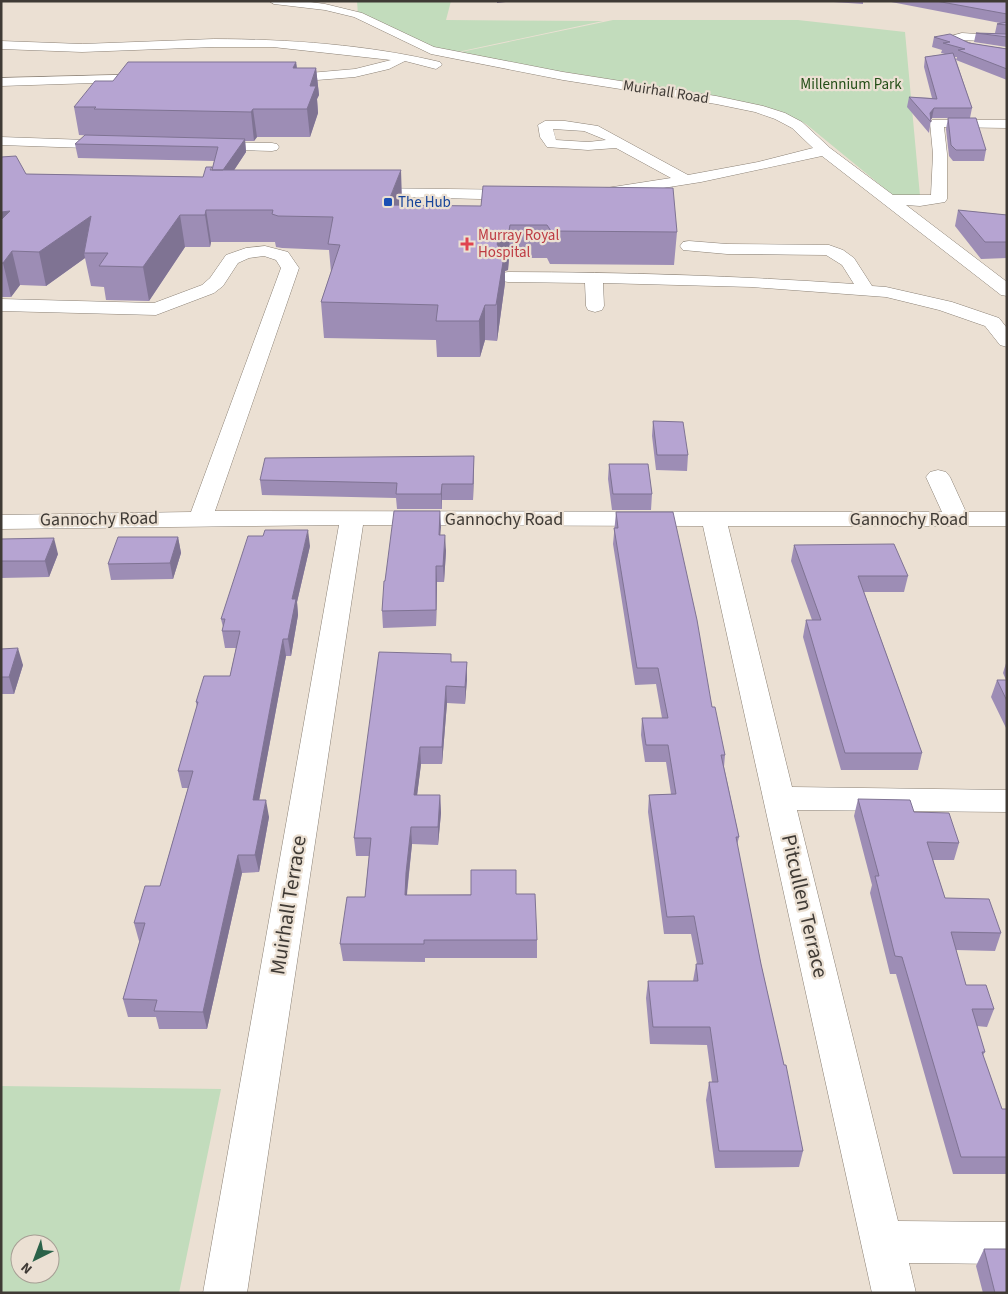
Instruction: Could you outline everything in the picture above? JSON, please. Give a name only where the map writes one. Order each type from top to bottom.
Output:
[{"type":"street","name":"Muirhall Road","points":[[274,1],[326,7],[358,15],[431,50],[563,76],[758,108],[780,116],[797,126],[825,152],[999,281],[1007,291]]},
{"type":"street","points":[[1007,39],[962,36],[953,40],[985,50],[1007,52]]},
{"type":"street","points":[[1,45],[82,48],[214,43],[273,43],[407,58],[448,67],[379,68]]},
{"type":"street","points":[[268,79],[326,77],[367,72],[431,50]]},
{"type":"street","points":[[978,57],[1007,64]]},
{"type":"street","points":[[1,82],[161,78]]},
{"type":"street","points":[[888,200],[920,201],[939,199],[940,154],[936,123],[1007,124]]},
{"type":"street","points":[[1,141],[77,140],[130,145]]},
{"type":"street","points":[[1,154],[46,152],[68,147],[77,140]]},
{"type":"street","points":[[618,143],[686,180]]},
{"type":"street","points":[[196,146],[272,147]]},
{"type":"street","points":[[588,193],[649,187],[825,152]]},
{"type":"street","points":[[353,193],[464,201],[536,195]]},
{"type":"street","points":[[690,246],[727,249],[829,250],[844,256],[853,265],[866,291]]},
{"type":"street","points":[[1,305],[156,309],[208,289],[217,282],[232,259],[246,253],[265,251],[282,256],[290,268],[201,517]]},
{"type":"street","points":[[508,277],[752,282],[886,292],[945,306],[992,322],[1007,341]]},
{"type":"street","points":[[594,278],[595,306]]},
{"type":"street","points":[[938,477],[957,519]]},
{"type":"street","name":"Gannochy Road","points":[[1,522],[201,517],[714,520],[1007,519]]},
{"type":"street","name":"Muirhall Terrace","points":[[225,1293],[352,518]]},
{"type":"street","name":"Pitcullen Terrace","points":[[714,520],[894,1293]]},
{"type":"street","points":[[780,798],[1007,801]]},
{"type":"street","points":[[882,1242],[1007,1243]]},
{"type":"green space","points":[[357,1],[451,1],[446,20],[603,21],[453,53],[431,50],[358,15]]},
{"type":"green space","name":"Millennium Park","points":[[613,20],[798,20],[905,32],[920,196],[895,197],[806,124],[780,111],[709,95],[539,68],[461,52]]},
{"type":"green space","points":[[1,1086],[221,1089],[179,1293],[1,1293]]},
{"type":"building","points":[[936,1],[1003,1],[1007,2],[1007,14]]},
{"type":"building","points":[[976,33],[1007,34],[1007,37]]},
{"type":"building","points":[[950,34],[969,43],[1007,49],[1007,69],[958,50],[965,49],[943,43],[950,42],[934,37]]},
{"type":"building","points":[[953,53],[972,108],[934,108],[930,113],[931,122],[909,97],[937,99],[925,57]]},
{"type":"building","points":[[128,62],[296,62],[293,68],[316,68],[310,86],[316,86],[307,109],[253,109],[251,112],[74,107],[95,81],[113,81]]},
{"type":"building","points":[[948,118],[976,118],[986,150],[956,150],[951,145]]},
{"type":"building","points":[[85,135],[245,139],[223,170],[212,170],[218,147],[75,144]]},
{"type":"building","points":[[16,156],[26,174],[203,177],[206,167],[212,167],[210,170],[401,170],[387,205],[481,206],[483,186],[673,188],[677,232],[551,231],[547,225],[510,225],[508,237],[500,239],[497,244],[500,249],[505,250],[496,305],[485,305],[479,321],[436,321],[438,305],[321,302],[340,245],[328,244],[333,217],[278,216],[272,214],[273,210],[206,210],[205,215],[180,215],[143,267],[99,266],[108,253],[84,253],[91,216],[39,252],[12,251],[1,263],[1,220],[10,211],[1,212],[1,157]]},
{"type":"building","points":[[958,210],[1007,215],[1007,242],[985,242]]},
{"type":"building","points":[[653,421],[683,422],[688,455],[657,455]]},
{"type":"building","points":[[474,456],[473,484],[442,484],[441,494],[396,494],[397,483],[260,480],[265,458]]},
{"type":"building","points":[[609,464],[648,464],[652,494],[613,494]]},
{"type":"building","points":[[394,511],[440,511],[439,535],[445,535],[443,566],[436,566],[436,610],[382,611],[384,581]]},
{"type":"building","points":[[616,512],[673,512],[697,620],[712,707],[715,707],[725,755],[721,755],[739,837],[736,837],[761,964],[784,1065],[786,1065],[803,1151],[719,1151],[709,1082],[718,1082],[710,1027],[653,1027],[648,981],[698,981],[696,964],[703,964],[694,916],[667,917],[649,795],[676,794],[668,745],[646,745],[642,718],[668,718],[658,668],[637,668],[614,528],[618,528]]},
{"type":"building","points":[[265,530],[308,530],[292,599],[296,599],[288,639],[283,639],[253,800],[266,800],[255,855],[238,855],[203,1012],[154,1011],[157,1000],[123,999],[145,923],[134,923],[145,886],[160,886],[193,771],[178,771],[204,676],[230,676],[240,631],[222,631],[225,619],[221,619],[248,536],[263,536]]},
{"type":"building","points":[[118,537],[178,537],[170,563],[108,564]]},
{"type":"building","points":[[54,538],[45,561],[1,561],[1,539]]},
{"type":"building","points":[[894,544],[908,576],[858,576],[922,753],[845,753],[806,620],[821,620],[794,545]]},
{"type":"building","points":[[18,648],[9,677],[1,677],[1,649]]},
{"type":"building","points":[[379,652],[451,654],[451,662],[467,662],[465,687],[446,686],[442,747],[420,747],[414,795],[440,795],[438,827],[411,827],[405,895],[471,895],[471,870],[516,870],[516,894],[535,894],[537,940],[424,940],[424,944],[340,944],[347,897],[365,897],[371,838],[354,838]]},
{"type":"building","points":[[997,680],[1007,680],[1007,701]]},
{"type":"building","points":[[858,799],[910,800],[914,812],[949,813],[959,843],[927,842],[945,898],[989,899],[1001,933],[951,932],[966,985],[986,985],[994,1009],[972,1009],[985,1052],[982,1052],[1002,1109],[1007,1109],[1007,1157],[961,1157],[902,957],[895,956],[875,876],[879,876]]},
{"type":"building","points":[[984,1249],[1007,1249],[1007,1293],[995,1293]]},
{"type":"place","name":"The Hub","points":[[388,202]]},
{"type":"place","name":"Murray Royal Hospital","points":[[467,244]]}]
